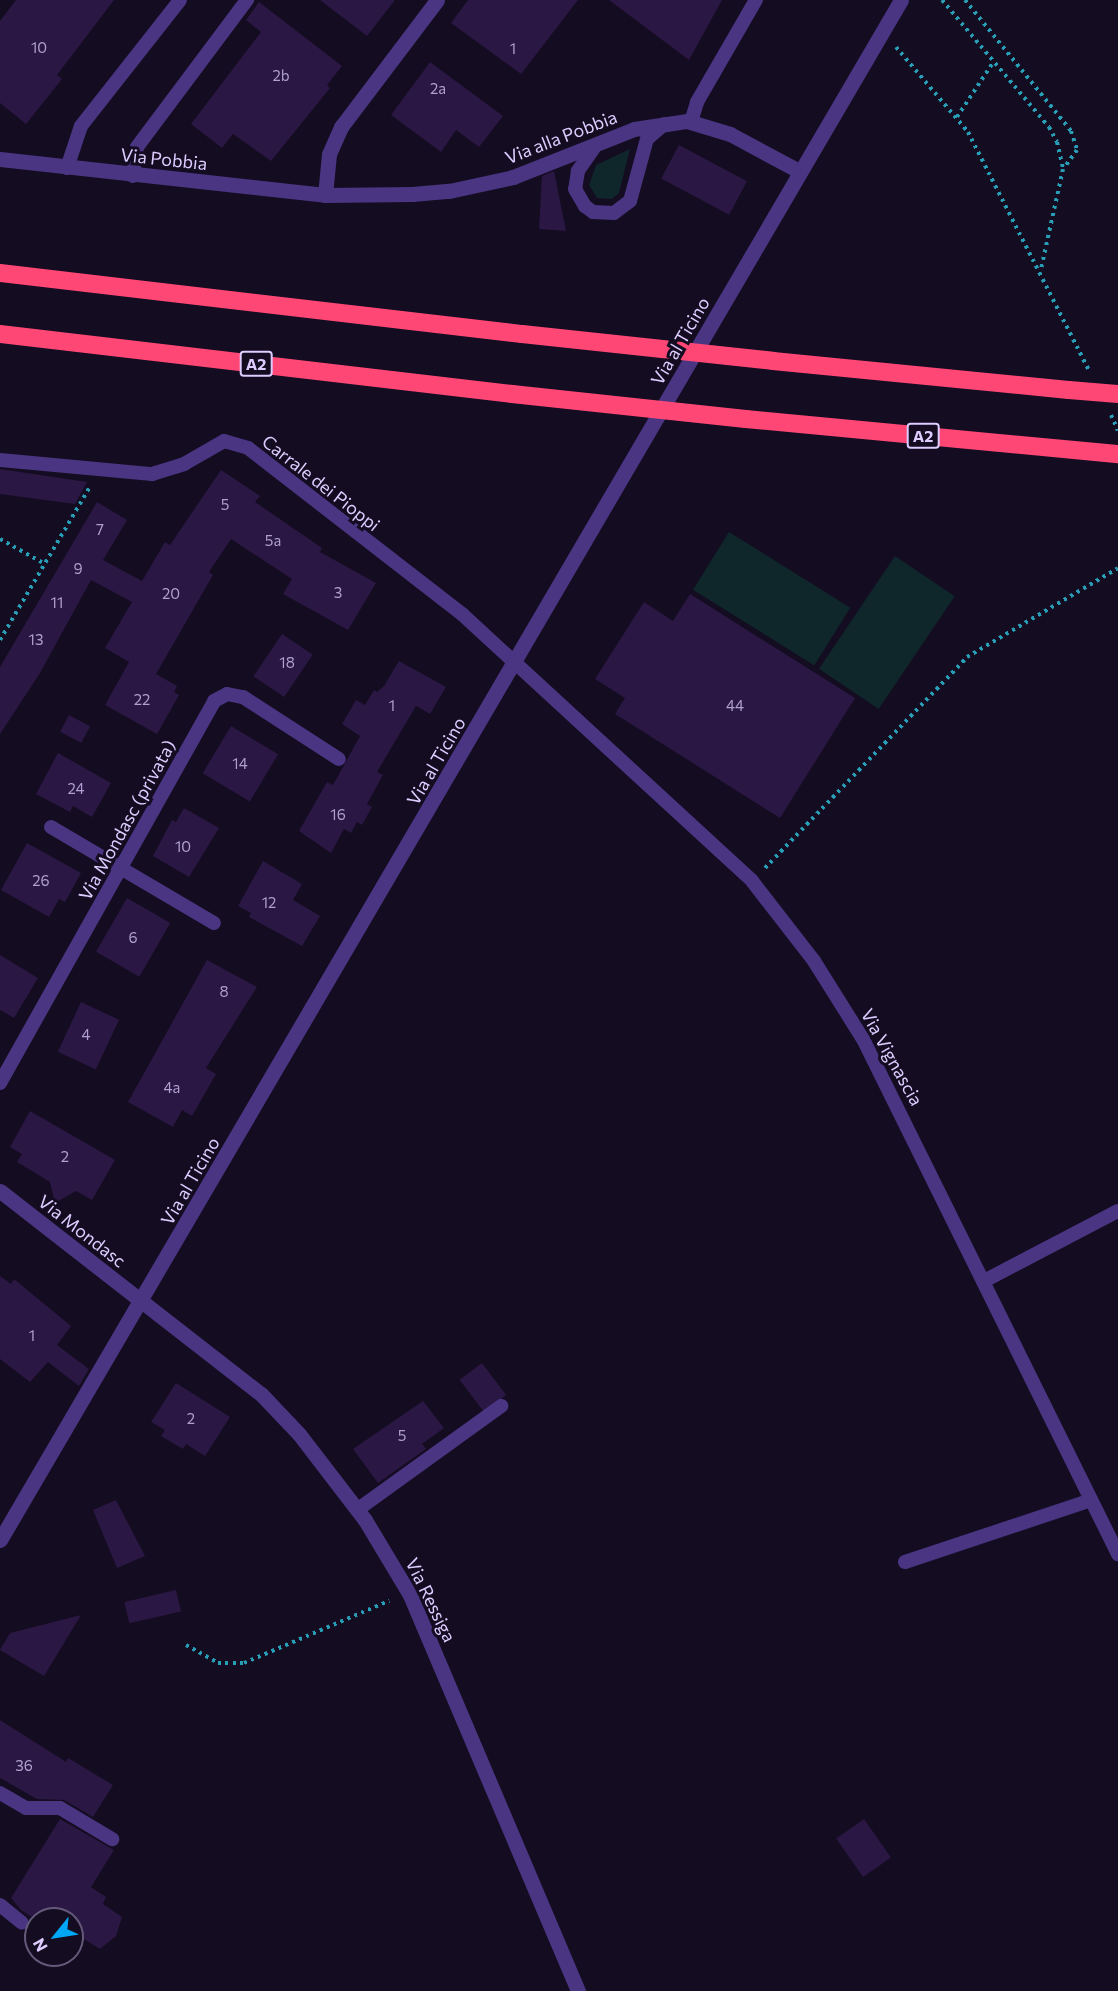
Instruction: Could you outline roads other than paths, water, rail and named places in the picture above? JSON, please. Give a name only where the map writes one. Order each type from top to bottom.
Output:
[{"type":"highway","points":[[0,273],[522,334],[1118,394]]},
{"type":"highway","name":"A2","points":[[0,334],[512,394],[1109,454]]},
{"type":"street","points":[[325,195],[329,154],[341,127],[437,0]]},
{"type":"street","name":"Via al Ticino","points":[[0,1540],[517,661],[799,171],[900,1]]},
{"type":"street","name":"Via alla Pobbia","points":[[325,195],[449,191],[513,177],[634,129],[670,121],[691,122],[730,134],[799,171]]},
{"type":"street","name":"Via Pobbia","points":[[0,159],[133,176],[325,195]]},
{"type":"street","name":"Via Mondasc","points":[[0,1191],[140,1302]]},
{"type":"street","name":"Via Ressiga","points":[[140,1302],[280,1412],[357,1510],[410,1595],[578,1991]]},
{"type":"lane","points":[[67,168],[81,126],[180,0]]},
{"type":"lane","points":[[133,176],[137,147],[247,0]]},
{"type":"lane","points":[[691,122],[697,102],[756,0]]},
{"type":"lane","points":[[596,145],[578,171],[575,189],[585,206],[594,212],[614,213],[630,201],[647,139],[670,121]]},
{"type":"lane","name":"Carrale dei Pioppi","points":[[0,460],[137,474],[165,472],[224,441],[238,443],[462,614],[517,661]]},
{"type":"lane","name":"Via Vignascia","points":[[517,661],[752,881],[836,993],[902,1112],[1118,1554]]},
{"type":"lane","name":"Via Mondasc (privata)","points":[[0,1083],[122,868],[208,708],[221,696],[243,697],[339,759]]},
{"type":"lane","points":[[51,827],[214,922]]},
{"type":"lane","points":[[984,1281],[1118,1211]]},
{"type":"lane","points":[[357,1510],[501,1406]]},
{"type":"lane","points":[[905,1562],[1091,1500]]},
{"type":"lane","points":[[0,1793],[26,1808],[60,1808],[112,1839]]},
{"type":"lane","points":[[0,1905],[22,1923]]}]
